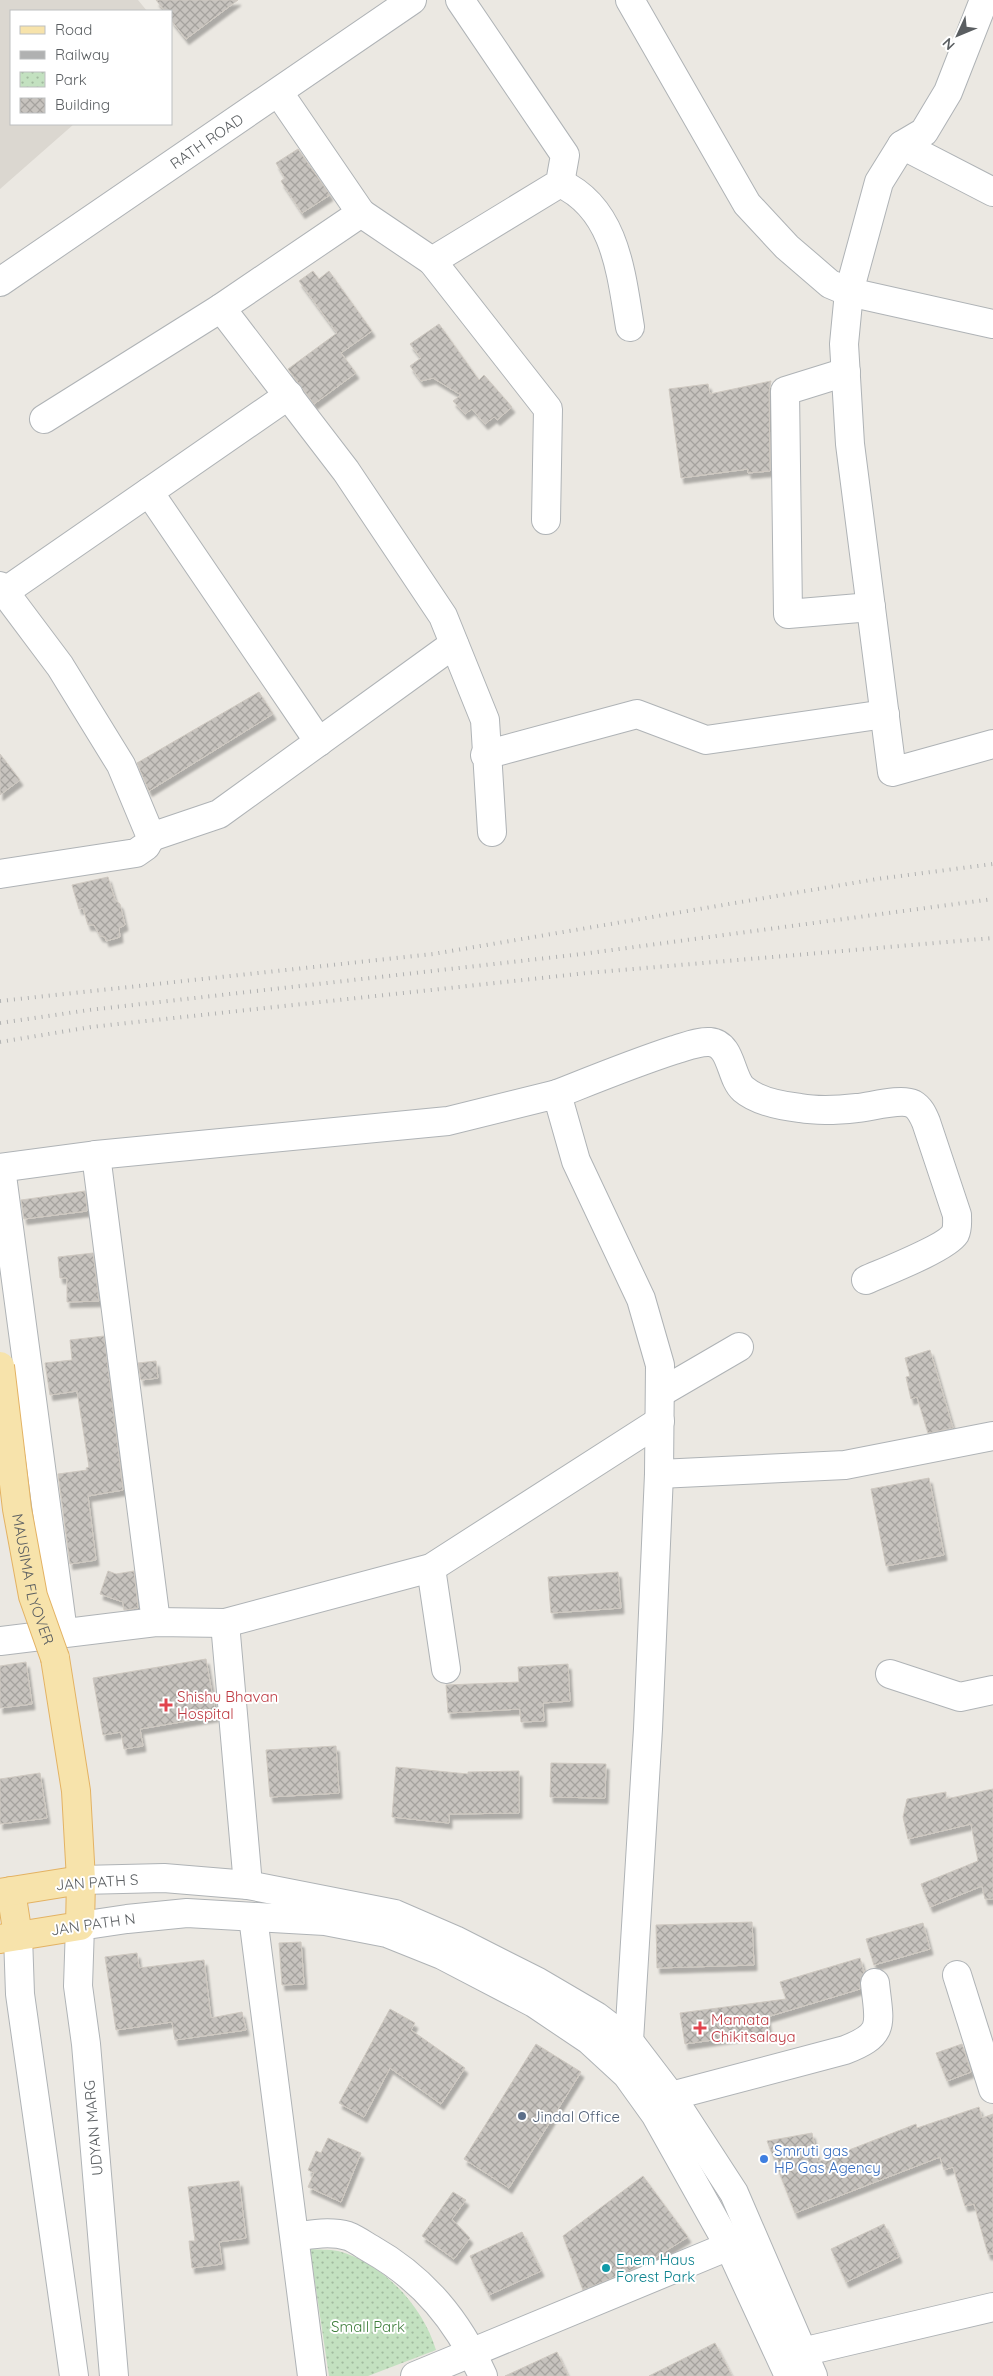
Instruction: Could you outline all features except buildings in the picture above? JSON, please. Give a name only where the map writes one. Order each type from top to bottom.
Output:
[{"type":"main road","name":"MAUSIMA FLYOVER","points":[[0,1366],[17,1509],[33,1596],[55,1658],[76,1791],[81,1880]]},
{"type":"main road","name":"JAN PATH S","points":[[6,1892],[81,1880]]},
{"type":"main road","name":"UDYAN MARG","points":[[80,1926],[81,1880]]},
{"type":"main road","points":[[6,1892],[9,1937]]},
{"type":"main road","name":"JAN PATH N","points":[[9,1937],[80,1926]]},
{"type":"street","name":"RATH ROAD","points":[[0,282],[279,93],[412,0]]},
{"type":"street","points":[[460,0],[564,155],[560,183]]},
{"type":"street","points":[[630,0],[747,204],[794,253],[830,284],[849,292],[993,324]]},
{"type":"street","points":[[984,0],[948,92],[924,132],[902,145],[879,182],[849,292],[844,344],[850,444],[892,772],[993,744]]},
{"type":"street","points":[[279,93],[361,213],[432,261],[548,409],[546,520]]},
{"type":"street","points":[[902,145],[993,192]]},
{"type":"street","points":[[432,261],[560,183]]},
{"type":"street","points":[[560,183],[578,193],[604,220],[621,270],[630,327]]},
{"type":"street","points":[[44,419],[221,308],[361,213]]},
{"type":"street","points":[[221,308],[346,471],[443,616],[484,720],[492,832]]},
{"type":"street","points":[[846,372],[785,391],[788,614],[871,607]]},
{"type":"street","points":[[151,838],[121,766],[60,666],[2,591],[289,395]]},
{"type":"street","points":[[149,492],[319,742]]},
{"type":"street","points":[[0,874],[136,854],[146,846],[151,838],[219,814],[454,644]]},
{"type":"street","points":[[485,755],[637,714],[706,740],[885,714]]},
{"type":"street","points":[[63,1632],[0,1168],[96,1155],[448,1121],[557,1094],[660,1055],[698,1043],[712,1042],[719,1045],[728,1056],[734,1075],[742,1088],[754,1097],[800,1109],[855,1109],[893,1103],[912,1103],[921,1110],[957,1215],[958,1225],[956,1232],[945,1243],[866,1280]]},
{"type":"street","points":[[557,1094],[576,1160],[641,1299],[660,1365],[659,1474],[648,1739],[629,2041]]},
{"type":"street","points":[[96,1155],[156,1622]]},
{"type":"street","points":[[660,1393],[739,1346]]},
{"type":"street","points":[[0,1641],[156,1622],[225,1624],[431,1568],[660,1421]]},
{"type":"street","points":[[659,1474],[845,1464],[993,1436]]},
{"type":"street","points":[[431,1568],[446,1669]]},
{"type":"street","points":[[225,1624],[248,1886]]},
{"type":"street","points":[[890,1674],[960,1697],[993,1690]]},
{"type":"street","name":"JAN PATH S","points":[[81,1880],[164,1878],[248,1886],[395,1914],[455,1940],[538,1982],[596,2016],[629,2041],[664,2105]]},
{"type":"street","name":"JAN PATH N","points":[[80,1926],[127,1918],[187,1913],[325,1921],[387,1934],[442,1955],[534,2003],[589,2040],[627,2075],[664,2105]]},
{"type":"street","points":[[253,1917],[312,2376]]},
{"type":"street","name":"UDYAN MARG","points":[[80,1926],[78,1986],[86,2044],[114,2376]]},
{"type":"street","points":[[9,1937],[20,1994],[74,2376]]},
{"type":"street","points":[[957,1975],[993,2089]]},
{"type":"street","points":[[664,2105],[845,2050],[868,2040],[875,2033],[879,2022],[875,1984]]},
{"type":"street","points":[[664,2105],[789,2376]]},
{"type":"street","points":[[664,2105],[734,2193],[808,2364],[993,2307]]},
{"type":"street","points":[[295,2236],[320,2233],[348,2236],[390,2260],[427,2290],[458,2327],[472,2351],[483,2376]]},
{"type":"street","points":[[415,2376],[729,2246]]},
{"type":"shaded area","points":[[0,0],[138,0],[146,10],[10,10],[10,125],[73,125],[0,189]]},
{"type":"green space","name":"Small Park","points":[[310,2249],[335,2250],[355,2257],[385,2276],[399,2288],[422,2318],[436,2350],[368,2376],[329,2376]]},
{"type":"railway","points":[[0,1001],[433,954],[877,879],[993,864]]},
{"type":"railway","points":[[0,1023],[89,1010],[582,954],[993,899]]},
{"type":"railway","points":[[0,1042],[91,1027],[587,973],[993,938]]},
{"type":"place","name":"Shishu Bhavan Hospital","points":[[166,1705]]},
{"type":"place","name":"Mamata Chikitsalaya","points":[[700,2028]]},
{"type":"place","name":"Jindal Office","points":[[522,2116]]},
{"type":"place","name":"Smruti gas HP Gas Agency","points":[[764,2159]]},
{"type":"place","name":"Enem Haus Forest Park","points":[[606,2268]]}]
